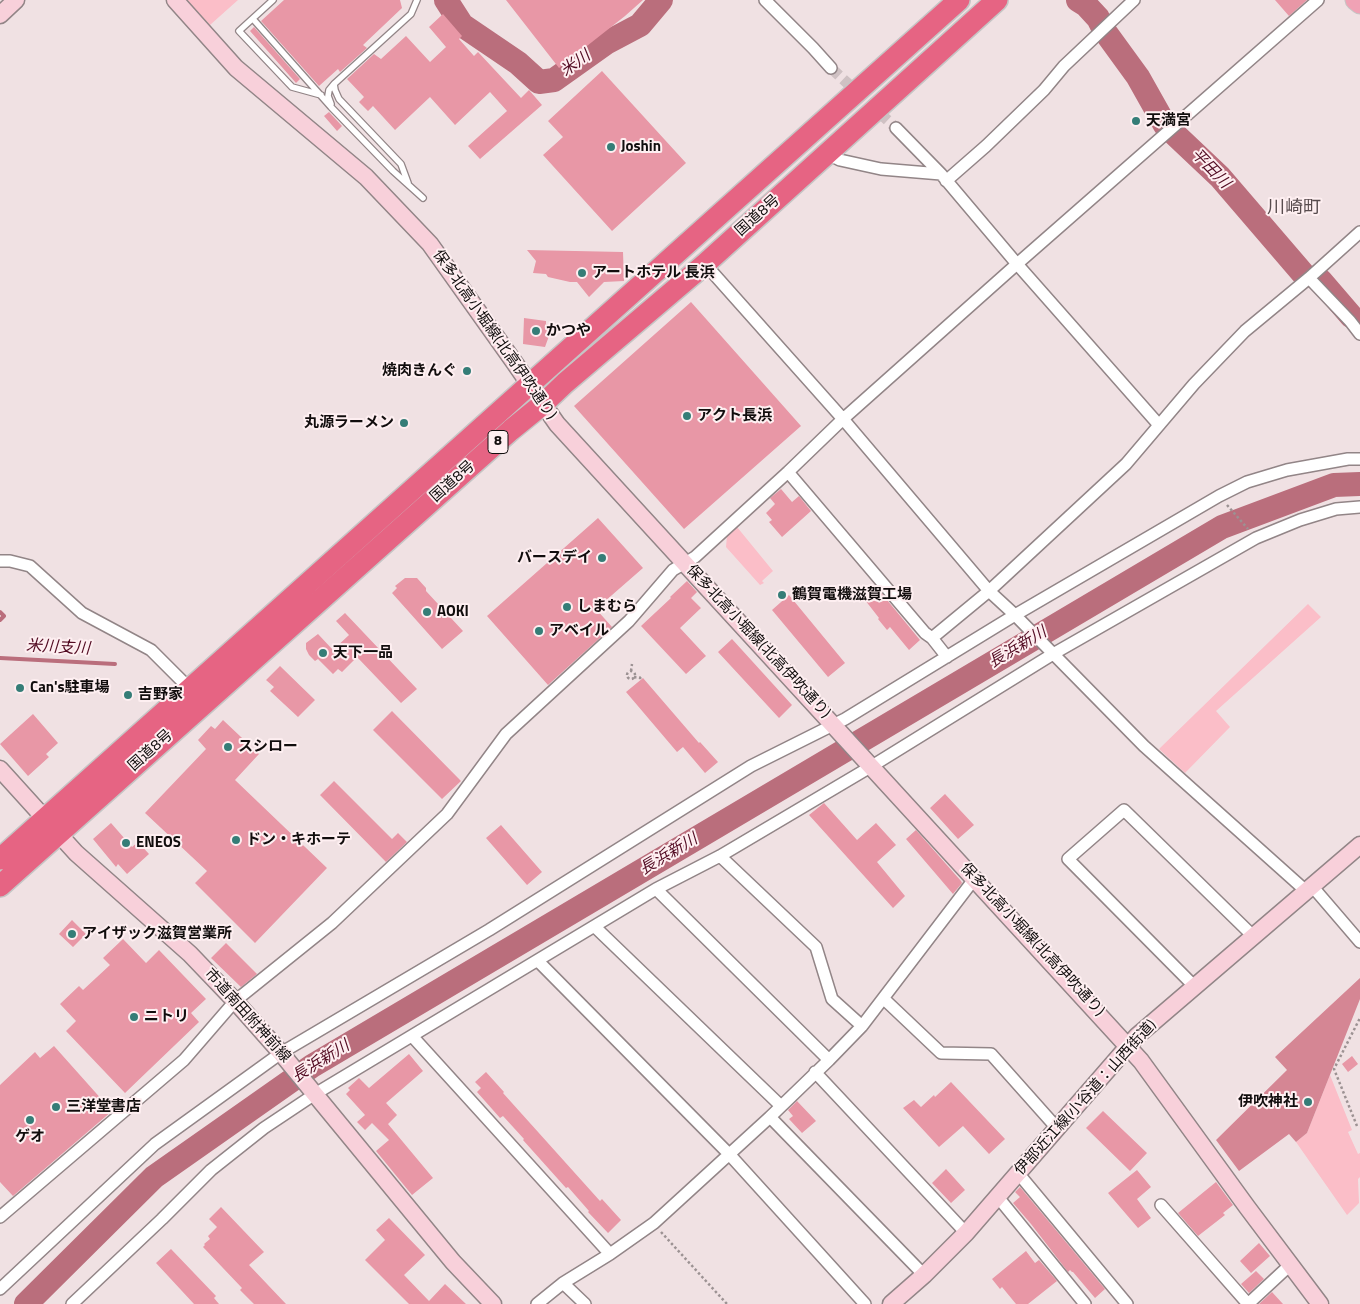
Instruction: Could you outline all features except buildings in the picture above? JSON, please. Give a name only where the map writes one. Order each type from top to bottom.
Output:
[{"type":"highway","name":"国道8号","points":[[0,886],[51,826],[189,690],[959,0]]},
{"type":"highway","name":"国道8号","points":[[0,859],[51,826],[543,404],[565,383],[705,264],[997,0]]},
{"type":"main road","points":[[1355,0],[1360,4]]},
{"type":"street","points":[[0,15],[16,0]]},
{"type":"street","name":"保多北高小堀線(北高伊吹通り)","points":[[175,0],[236,68],[366,178],[430,244],[558,424],[1129,1046],[1320,1304]]},
{"type":"street","points":[[765,0],[831,68]]},
{"type":"street","points":[[826,153],[840,160],[881,169],[943,177],[986,146],[1044,90],[1064,66],[1134,0]]},
{"type":"street","points":[[0,1217],[184,1060],[235,1001],[332,923],[447,814],[506,734],[629,621],[673,570],[695,557],[843,419],[1318,0]]},
{"type":"street","points":[[896,128],[943,177],[1159,425]]},
{"type":"street","points":[[932,638],[989,591],[1126,464],[1194,384],[1245,331],[1309,278],[1360,232]]},
{"type":"street","points":[[705,264],[843,419],[989,591],[1144,746],[1309,888],[1360,942]]},
{"type":"street","points":[[1309,278],[1360,334]]},
{"type":"street","points":[[0,1289],[156,1144],[280,1053],[489,930],[751,766],[835,726],[947,657],[1017,618],[1219,496],[1247,482],[1287,470],[1348,459],[1360,459]]},
{"type":"street","points":[[788,472],[947,657]]},
{"type":"street","points":[[72,1304],[211,1170],[264,1128],[315,1094],[656,890],[720,856],[868,763],[1051,652],[1256,538],[1300,520],[1336,509],[1360,507]]},
{"type":"street","points":[[0,561],[10,561],[30,566],[82,613],[151,650],[189,690]]},
{"type":"street","name":"市道南田附神前線","points":[[0,769],[76,853],[190,954],[235,1001],[315,1094],[453,1262],[493,1304]]},
{"type":"street","points":[[1194,986],[1068,859],[1124,810],[1253,936]]},
{"type":"street","name":"伊部近江線(小谷道：山西街道)","points":[[890,1304],[924,1275],[966,1233],[1056,1127],[1137,1036],[1360,845]]},
{"type":"street","points":[[720,856],[816,947],[832,1000],[862,1026]]},
{"type":"street","points":[[537,1304],[563,1283],[610,1254],[654,1223],[770,1117],[862,1026],[975,878]]},
{"type":"street","points":[[656,890],[828,1060]]},
{"type":"street","points":[[595,927],[780,1106]]},
{"type":"street","points":[[538,962],[729,1154],[865,1304]]},
{"type":"street","points":[[884,999],[941,1053],[991,1054],[1056,1127]]},
{"type":"street","points":[[412,1036],[610,1254]]},
{"type":"street","points":[[815,1072],[966,1233]]},
{"type":"street","points":[[770,1117],[924,1275]]},
{"type":"street","points":[[1018,1174],[1127,1304]]},
{"type":"street","points":[[998,1196],[1085,1304]]},
{"type":"street","points":[[1161,1205],[1248,1304],[1290,1265]]},
{"type":"street","points":[[563,1283],[585,1304]]},
{"type":"lane","points":[[273,0],[239,31],[292,86],[321,95]]},
{"type":"lane","points":[[331,107],[328,96],[329,90],[411,14],[417,0]]},
{"type":"lane","points":[[253,18],[331,107],[393,171],[423,198]]},
{"type":"lane","points":[[334,84],[334,90],[339,99],[401,164],[408,184]]},
{"type":"path","points":[[1223,500],[1252,534]]},
{"type":"path","points":[[632,664],[631,672],[627,674],[628,678],[640,678],[642,676]]},
{"type":"path","points":[[631,672],[634,673],[634,677]]},
{"type":"path","points":[[1357,1126],[1334,1069],[1360,1018]]},
{"type":"path","points":[[654,1223],[727,1304]]},
{"type":"shaded area","points":[[187,0],[238,0],[210,25]]},
{"type":"shaded area","points":[[737,527],[773,571],[762,581],[764,583],[760,585],[726,547],[727,536]]},
{"type":"shaded area","points":[[1308,604],[1321,617],[1216,711],[1230,727],[1185,773],[1159,749]]},
{"type":"shaded area","points":[[1360,978],[1360,999],[1307,1133],[1296,1142],[1289,1134],[1239,1171],[1216,1140],[1287,1070],[1275,1057]]},
{"type":"shaded area","points":[[1330,1075],[1352,1130],[1348,1132],[1358,1154],[1360,1153],[1359,1203],[1347,1215],[1296,1142],[1307,1133]]},
{"type":"waterway","name":"米川","points":[[446,0],[462,25],[518,63],[539,82],[554,80],[606,43],[640,25],[661,0]]},
{"type":"waterway","name":"平田川","points":[[1078,0],[1086,5],[1098,18],[1102,26]]},
{"type":"waterway","name":"平田川","points":[[1106,33],[1138,77],[1165,125],[1220,177],[1305,276]]},
{"type":"waterway","name":"平田川","points":[[1321,281],[1351,316]]},
{"type":"waterway","name":"長浜新川","points":[[26,1304],[154,1177],[312,1066],[1222,527],[1334,485],[1360,484]]},
{"type":"waterway","name":"米川支川","points":[[0,612],[4,616],[0,620]]},
{"type":"waterway","name":"米川支川","points":[[0,658],[115,664]]},
{"type":"tunnel","points":[[831,68],[896,128]]},
{"type":"place","name":"天満宮","points":[[1136,121]]},
{"type":"place","name":"Joshin","points":[[611,147]]},
{"type":"place","name":"アートホテル 長浜","points":[[582,273]]},
{"type":"place","name":"かつや","points":[[536,331]]},
{"type":"place","name":"焼肉きんぐ","points":[[467,371]]},
{"type":"place","name":"アクト長浜","points":[[687,416]]},
{"type":"place","name":"丸源ラーメン","points":[[404,423]]},
{"type":"place","name":"バースデイ","points":[[602,558]]},
{"type":"place","name":"鶴賀電機滋賀工場","points":[[782,595]]},
{"type":"place","name":"しまむら","points":[[567,607]]},
{"type":"place","name":"AOKI","points":[[427,612]]},
{"type":"place","name":"アベイル","points":[[539,631]]},
{"type":"place","name":"天下一品","points":[[323,653]]},
{"type":"place","name":"Can's駐車場","points":[[20,688]]},
{"type":"place","name":"吉野家","points":[[128,695]]},
{"type":"place","name":"スシロー","points":[[228,747]]},
{"type":"place","name":"ドン・キホーテ","points":[[236,840]]},
{"type":"place","name":"ENEOS","points":[[126,843]]},
{"type":"place","name":"アイザック滋賀営業所","points":[[72,934]]},
{"type":"place","name":"ニトリ","points":[[134,1017]]},
{"type":"place","name":"伊吹神社","points":[[1308,1102]]},
{"type":"place","name":"三洋堂書店","points":[[56,1107]]},
{"type":"place","name":"ゲオ","points":[[30,1120]]},
{"type":"district","name":"川崎町","points":[[1294,209]]}]
